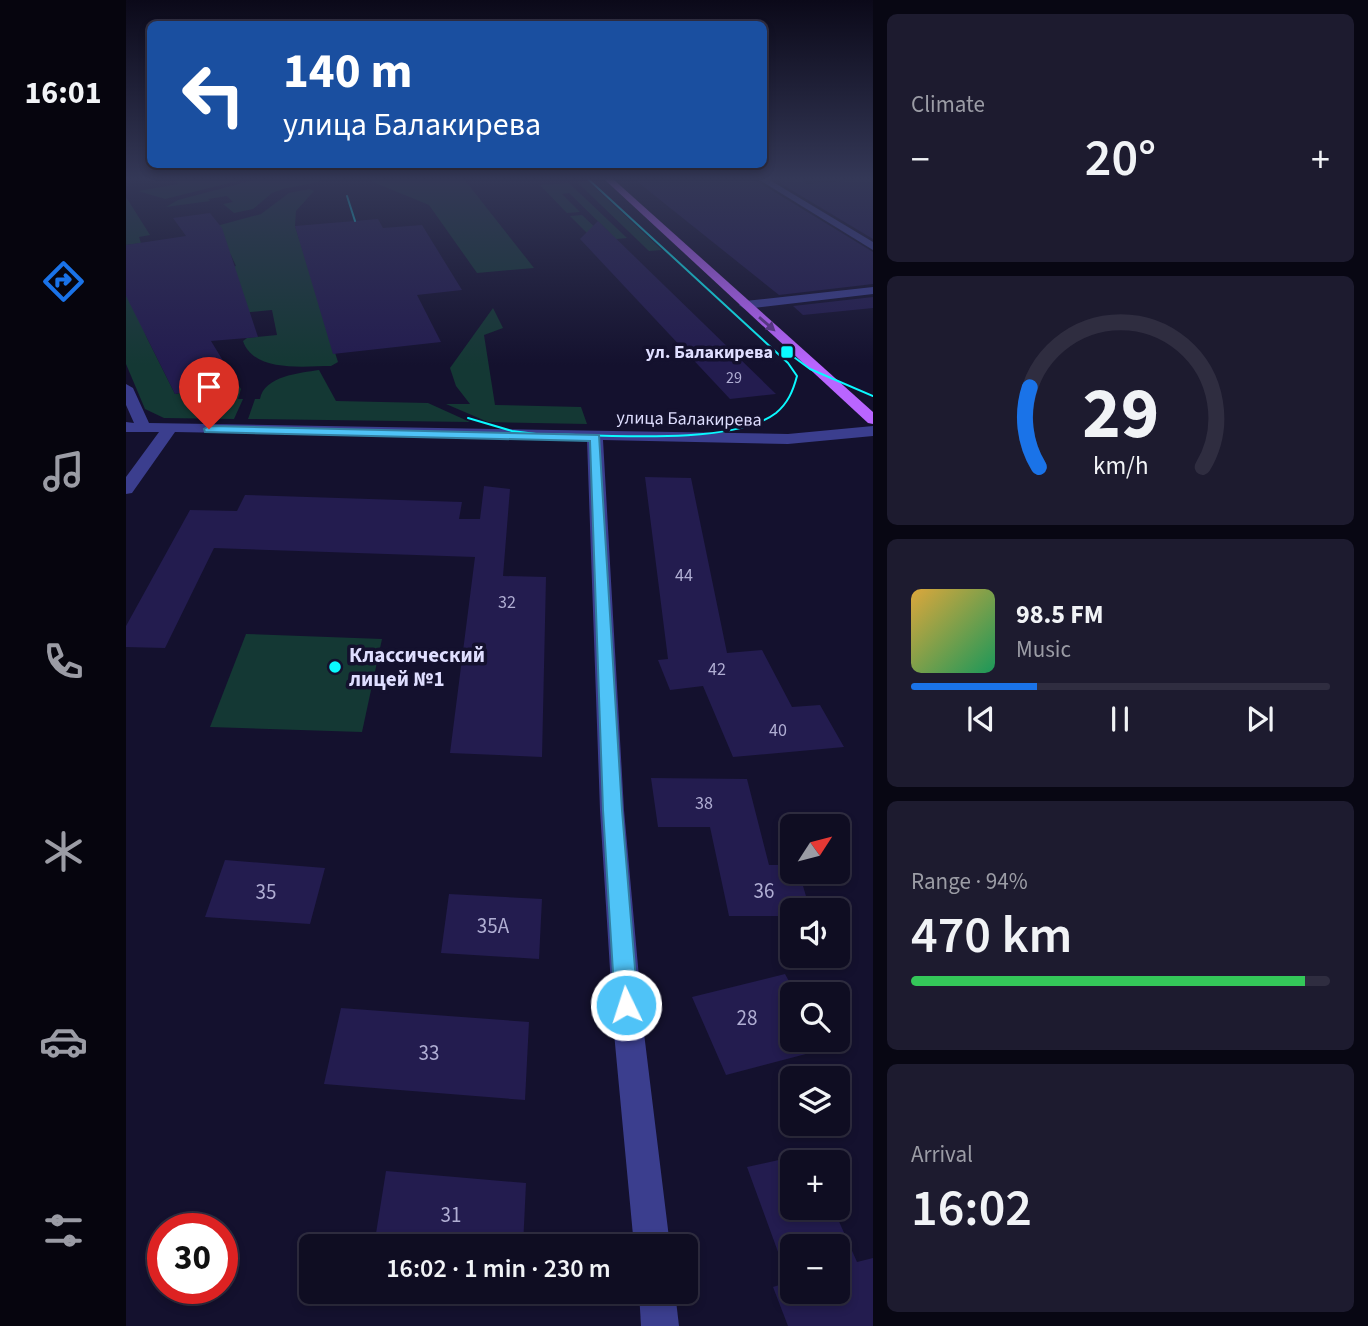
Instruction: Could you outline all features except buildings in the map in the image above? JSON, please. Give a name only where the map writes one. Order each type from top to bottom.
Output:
[{"type":"main road","points":[[675,241],[873,420]]},
{"type":"street","points":[[745,305],[873,290]]},
{"type":"street","points":[[126,388],[143,427]]},
{"type":"street","name":"улица Балакирева","points":[[126,427],[788,439],[873,431]]},
{"type":"street","points":[[126,489],[170,428]]},
{"type":"street","points":[[595,437],[613,824],[628,1033],[651,1234]]},
{"type":"street","points":[[658,1304],[660,1326]]},
{"type":"green space","points":[[126,241],[141,243],[126,245]]},
{"type":"green space","points":[[212,241],[300,241],[338,362],[331,366],[281,366],[258,358],[249,351],[243,341],[247,338],[277,335],[272,310],[241,313],[226,268],[236,266],[231,255]]},
{"type":"green space","points":[[454,241],[513,241],[534,268],[477,273]]},
{"type":"green space","points":[[638,241],[652,241],[662,250],[649,251]]},
{"type":"green space","points":[[126,284],[147,338],[175,394],[236,382],[241,389],[238,399],[243,399],[234,419],[164,418],[145,409],[126,364]]},
{"type":"green space","points":[[493,308],[503,328],[484,335],[495,405],[581,407],[587,424],[488,422],[446,404],[470,404],[456,386],[450,368]]},
{"type":"green space","points":[[319,370],[336,401],[428,403],[470,422],[248,419],[255,399],[260,399],[268,385],[284,377]]},
{"type":"green space","points":[[246,634],[382,639],[362,732],[210,727]]},
{"type":"tram line","points":[[468,418],[512,431],[536,434],[661,436],[728,431],[756,424],[776,413],[790,396],[797,376],[788,363],[655,241]]},
{"type":"tram line","points":[[787,352],[810,369],[873,396]]},
{"type":"place","name":"ул. Балакирева","points":[[787,352]]},
{"type":"place","name":"Классический лицей №1","points":[[335,667]]},
{"type":"route","points":[[209,429],[595,437],[612,810],[626,1005]]}]
